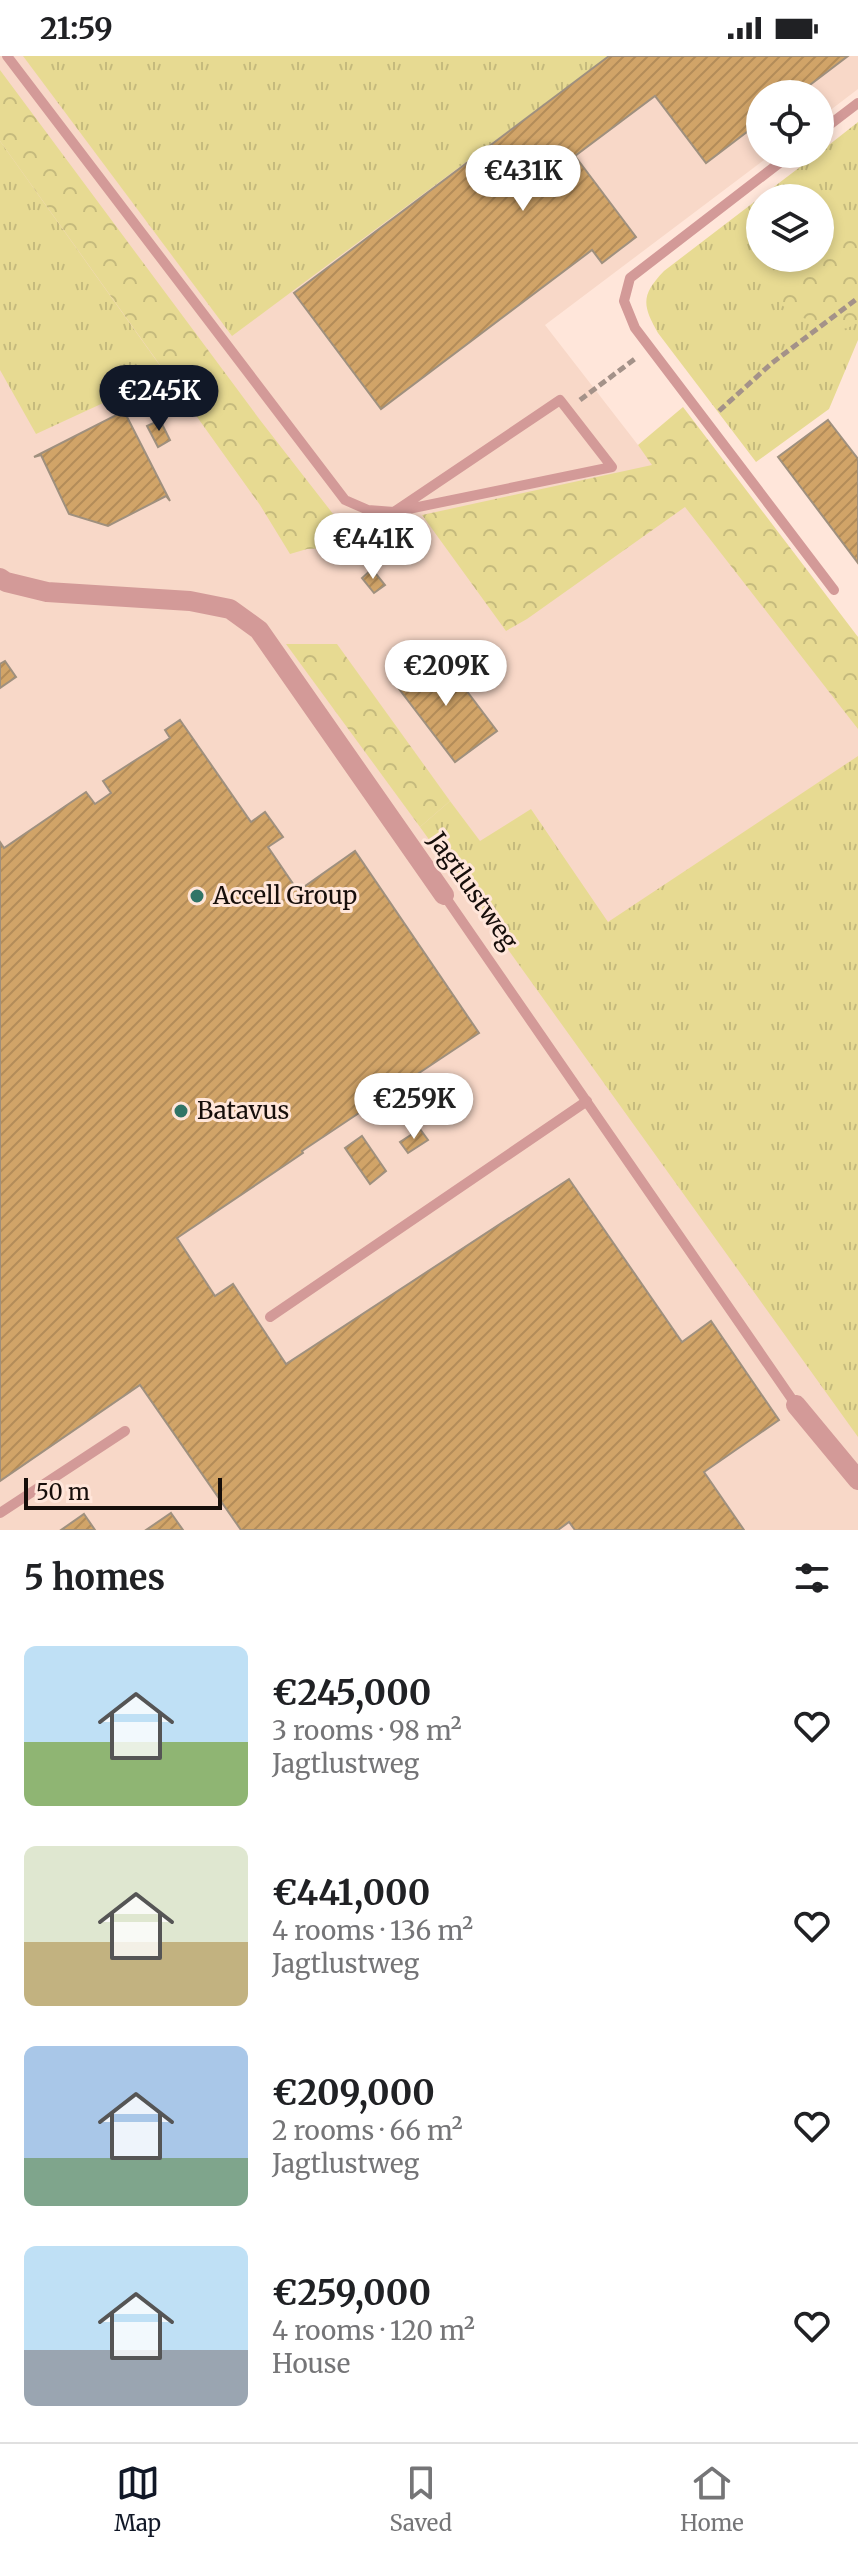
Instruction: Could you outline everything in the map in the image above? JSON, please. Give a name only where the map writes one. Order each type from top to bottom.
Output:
[{"type":"street","name":"Jagtlustweg","points":[[0,578],[47,592],[190,601],[230,609],[259,630],[444,895]]},
{"type":"street","points":[[796,1405],[858,1480]]},
{"type":"lane","points":[[7,56],[345,500],[368,510],[394,512],[612,467],[560,400],[394,512]]},
{"type":"lane","points":[[834,121],[858,103]]},
{"type":"lane","points":[[773,168],[630,278],[624,301],[635,328],[834,590]]},
{"type":"lane","name":"Jagtlustweg","points":[[444,895],[796,1405]]},
{"type":"lane","points":[[270,1317],[587,1101]]},
{"type":"lane","points":[[0,1513],[125,1431]]},
{"type":"path","points":[[706,422],[772,363],[858,298]]},
{"type":"path","points":[[568,410],[649,347]]},
{"type":"shaded area","points":[[0,56],[858,56],[858,89],[834,107],[834,80],[746,80],[746,168],[753,168],[545,325],[858,718],[858,1530],[0,1530]]},
{"type":"green space","points":[[23,56],[609,56],[232,336]]},
{"type":"green space","points":[[0,70],[260,420],[358,546],[307,549],[290,554],[260,505],[0,141]]},
{"type":"green space","points":[[858,122],[858,340],[829,409],[756,462],[658,333],[646,300],[651,287],[664,271],[746,208],[746,272],[834,272],[834,184],[778,184],[799,168],[834,168],[834,141]]},
{"type":"green space","points":[[0,141],[166,374],[36,434],[0,370]]},
{"type":"green space","points":[[858,225],[858,322],[848,328],[829,329],[781,305],[782,287],[802,272],[834,272],[834,247]]},
{"type":"green space","points":[[683,407],[858,637],[858,729],[685,507],[506,631],[422,515],[652,465],[638,445]]},
{"type":"green space","points":[[286,644],[337,644],[450,801],[420,827]]},
{"type":"green space","points":[[858,756],[858,1437],[420,827],[450,801],[480,841],[531,809],[608,922]]},
{"type":"building","points":[[609,56],[848,56],[816,80],[746,80],[746,133],[706,163],[655,96],[575,156],[636,237],[602,263],[592,250],[381,409],[294,293]]},
{"type":"building","points":[[124,411],[170,501],[166,496],[108,526],[69,514],[41,455],[34,457]]},
{"type":"building","points":[[160,420],[170,440],[158,447],[147,426]]},
{"type":"building","points":[[828,420],[858,459],[858,563],[778,457]]},
{"type":"building","points":[[372,569],[385,585],[374,593],[362,578]]},
{"type":"building","points":[[438,653],[497,731],[455,762],[396,685]]},
{"type":"building","points":[[5,661],[16,677],[0,688],[0,664]]},
{"type":"building","name":"Batavus","points":[[180,720],[251,822],[265,812],[283,837],[268,847],[298,891],[355,851],[479,1033],[177,1238],[215,1296],[233,1284],[286,1364],[569,1179],[682,1342],[711,1321],[779,1420],[704,1472],[744,1530],[575,1530],[569,1522],[558,1530],[241,1530],[140,1385],[0,1481],[0,842],[4,848],[86,792],[95,804],[111,793],[103,781],[170,738],[165,730]]},
{"type":"building","points":[[420,1129],[428,1140],[408,1153],[400,1142]]},
{"type":"building","points":[[362,1136],[386,1171],[370,1184],[345,1148]]},
{"type":"building","points":[[171,1513],[183,1530],[146,1530]]},
{"type":"building","points":[[84,1514],[95,1530],[61,1530]]},
{"type":"place","name":"Accell Group","points":[[197,896]]},
{"type":"place","name":"Batavus","points":[[181,1111]]}]
